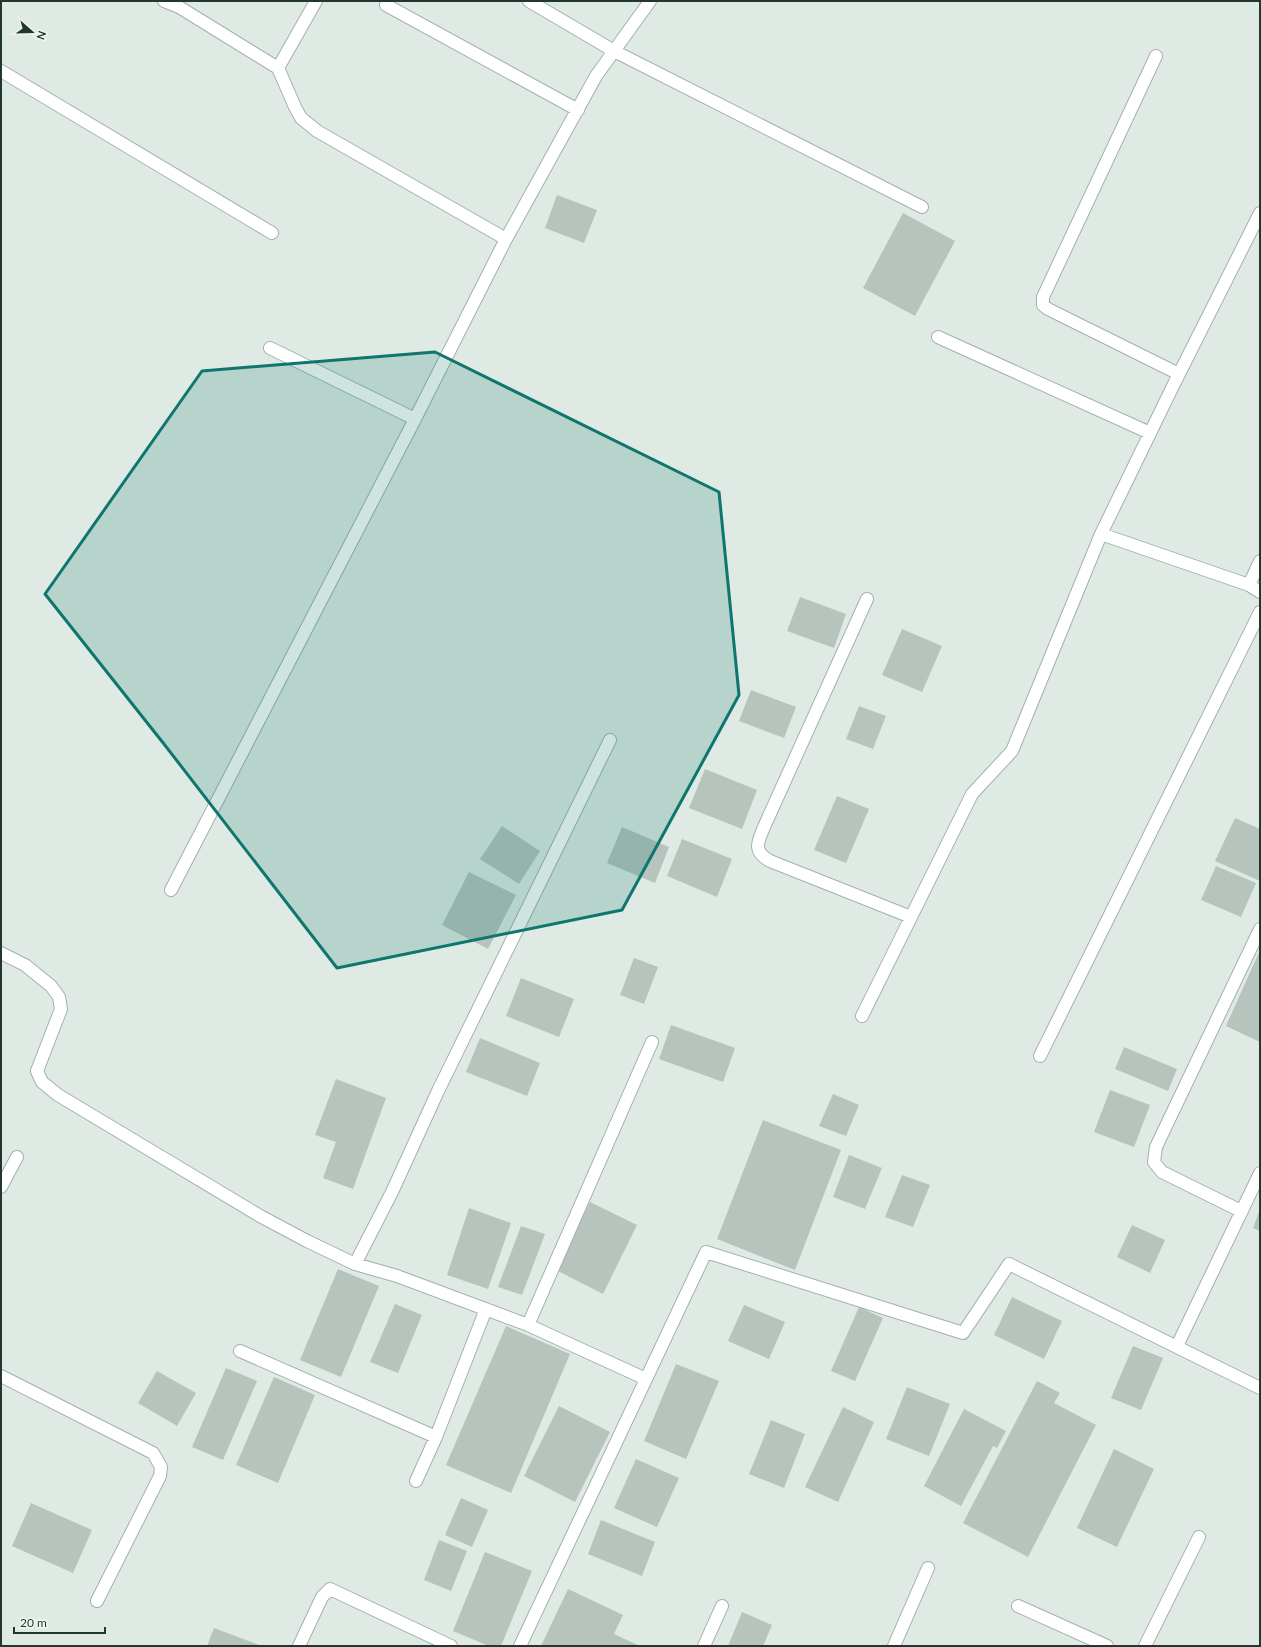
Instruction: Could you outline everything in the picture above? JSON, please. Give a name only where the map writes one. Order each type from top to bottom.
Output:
[{"type":"street","points":[[164,1],[180,4],[278,68],[294,107],[301,118],[317,131],[506,240]]},
{"type":"street","points":[[278,68],[316,1]]},
{"type":"street","points":[[529,1],[614,51],[922,207]]},
{"type":"street","points":[[171,890],[416,419],[506,240],[596,76],[650,1]]},
{"type":"street","points":[[386,4],[578,110]]},
{"type":"street","points":[[1156,56],[1042,298],[1042,305],[1045,308],[1179,374]]},
{"type":"street","points":[[1,71],[272,233]]},
{"type":"street","points":[[862,1016],[972,794],[1012,751],[1101,534],[1260,213]]},
{"type":"street","points":[[938,337],[1150,433]]},
{"type":"street","points":[[270,348],[416,419]]},
{"type":"street","points":[[1101,534],[1249,585],[1260,592]]},
{"type":"street","points":[[1249,585],[1260,562]]},
{"type":"street","points":[[867,599],[764,827],[757,847],[761,855],[770,861],[911,917]]},
{"type":"street","points":[[1040,1056],[1260,612]]},
{"type":"street","points":[[355,1264],[392,1192],[438,1091],[610,740]]},
{"type":"street","points":[[1241,1212],[1162,1172],[1154,1162],[1156,1147],[1260,930]]},
{"type":"street","points":[[1,953],[25,965],[51,986],[59,997],[61,1009],[37,1071],[42,1082],[58,1094],[115,1130],[260,1216],[307,1241],[355,1264],[397,1276],[486,1310],[528,1324],[646,1379]]},
{"type":"street","points":[[528,1324],[652,1042]]},
{"type":"street","points":[[1,1187],[17,1157]]},
{"type":"street","points":[[1177,1346],[1260,1173]]},
{"type":"street","points":[[520,1646],[706,1252],[963,1333],[1009,1264],[1260,1388]]},
{"type":"street","points":[[416,1481],[436,1437],[486,1310]]},
{"type":"street","points":[[240,1350],[436,1437]]},
{"type":"street","points":[[1,1376],[153,1453],[161,1467],[160,1476],[97,1601]]},
{"type":"street","points":[[1145,1646],[1199,1537]]},
{"type":"street","points":[[894,1646],[928,1568]]},
{"type":"street","points":[[299,1646],[322,1597],[330,1589],[451,1646]]},
{"type":"street","points":[[704,1646],[722,1606]]},
{"type":"street","points":[[1018,1606],[1107,1646]]},
{"type":"highlighted area","points":[[435,352],[719,492],[739,695],[622,910],[337,968],[164,744],[45,594],[202,371]]},
{"type":"building","points":[[557,195],[597,210],[584,243],[545,228]]},
{"type":"building","points":[[903,213],[955,241],[915,316],[863,288]]},
{"type":"building","points":[[800,597],[846,614],[834,648],[787,631]]},
{"type":"building","points":[[902,629],[942,646],[922,692],[882,675]]},
{"type":"building","points":[[751,690],[796,707],[784,738],[739,721]]},
{"type":"building","points":[[859,706],[886,716],[873,749],[846,739]]},
{"type":"building","points":[[705,769],[757,790],[742,829],[689,808]]},
{"type":"building","points":[[837,796],[869,809],[846,863],[814,850]]},
{"type":"building","points":[[1235,818],[1260,829],[1260,881],[1215,861]]},
{"type":"building","points":[[502,826],[540,851],[519,884],[480,859]]},
{"type":"building","points":[[622,827],[669,847],[655,883],[607,863]]},
{"type":"building","points":[[682,839],[732,859],[717,897],[667,876]]},
{"type":"building","points":[[1216,866],[1256,883],[1241,917],[1201,900]]},
{"type":"building","points":[[469,872],[516,895],[488,949],[442,925]]},
{"type":"building","points":[[1260,950],[1260,1042],[1226,1026]]},
{"type":"building","points":[[634,958],[658,967],[644,1004],[620,995]]},
{"type":"building","points":[[521,978],[574,999],[559,1037],[506,1016]]},
{"type":"building","points":[[671,1025],[735,1048],[723,1082],[659,1059]]},
{"type":"building","points":[[480,1038],[540,1063],[527,1096],[466,1072]]},
{"type":"building","points":[[1124,1047],[1177,1069],[1168,1091],[1115,1069]]},
{"type":"building","points":[[336,1079],[386,1098],[353,1189],[323,1178],[336,1142],[315,1135]]},
{"type":"building","points":[[1110,1090],[1150,1105],[1134,1147],[1094,1132]]},
{"type":"building","points":[[833,1094],[859,1105],[846,1136],[819,1126]]},
{"type":"building","points":[[763,1120],[841,1150],[795,1270],[717,1239]]},
{"type":"building","points":[[849,1155],[882,1168],[865,1209],[833,1197]]},
{"type":"building","points":[[902,1175],[930,1185],[913,1227],[885,1217]]},
{"type":"building","points":[[590,1202],[637,1225],[603,1294],[556,1270]]},
{"type":"building","points":[[469,1208],[511,1223],[488,1289],[447,1275]]},
{"type":"building","points":[[1260,1209],[1260,1231],[1253,1228]]},
{"type":"building","points":[[1132,1225],[1165,1240],[1150,1273],[1117,1257]]},
{"type":"building","points":[[521,1226],[545,1234],[522,1295],[498,1287]]},
{"type":"building","points":[[338,1269],[379,1286],[341,1377],[300,1360]]},
{"type":"building","points":[[1012,1297],[1062,1321],[1044,1359],[994,1335]]},
{"type":"building","points":[[395,1304],[422,1315],[398,1373],[370,1362]]},
{"type":"building","points":[[744,1305],[785,1322],[769,1359],[728,1341]]},
{"type":"building","points":[[859,1307],[883,1318],[855,1381],[831,1371]]},
{"type":"building","points":[[506,1326],[570,1354],[511,1493],[446,1465]]},
{"type":"building","points":[[1133,1346],[1163,1358],[1141,1410],[1111,1398]]},
{"type":"building","points":[[676,1364],[719,1381],[686,1459],[644,1441]]},
{"type":"building","points":[[226,1368],[257,1381],[223,1460],[192,1447]]},
{"type":"building","points":[[157,1371],[196,1393],[177,1426],[138,1403]]},
{"type":"building","points":[[274,1377],[315,1395],[278,1483],[236,1465]]},
{"type":"building","points":[[1037,1381],[1060,1393],[1054,1403],[1096,1425],[1028,1557],[963,1523]]},
{"type":"building","points":[[907,1387],[950,1404],[929,1456],[886,1439]]},
{"type":"building","points":[[559,1406],[610,1432],[575,1502],[524,1476]]},
{"type":"building","points":[[843,1407],[874,1422],[838,1502],[805,1487]]},
{"type":"building","points":[[964,1409],[1006,1431],[997,1448],[993,1446],[961,1506],[924,1486]]},
{"type":"building","points":[[771,1420],[805,1434],[784,1488],[749,1474]]},
{"type":"building","points":[[1114,1449],[1154,1469],[1117,1547],[1077,1528]]},
{"type":"building","points":[[636,1459],[679,1478],[657,1527],[614,1508]]},
{"type":"building","points":[[461,1498],[488,1510],[472,1547],[445,1535]]},
{"type":"building","points":[[31,1503],[92,1530],[73,1573],[12,1546]]},
{"type":"building","points":[[601,1520],[655,1542],[642,1576],[588,1554]]},
{"type":"building","points":[[439,1540],[467,1551],[451,1591],[424,1580]]},
{"type":"building","points":[[485,1552],[532,1571],[501,1646],[489,1646],[453,1631]]},
{"type":"building","points":[[568,1589],[623,1615],[614,1634],[640,1646],[541,1646]]},
{"type":"building","points":[[742,1612],[772,1625],[763,1646],[728,1646]]},
{"type":"building","points":[[214,1628],[262,1646],[207,1646]]}]
